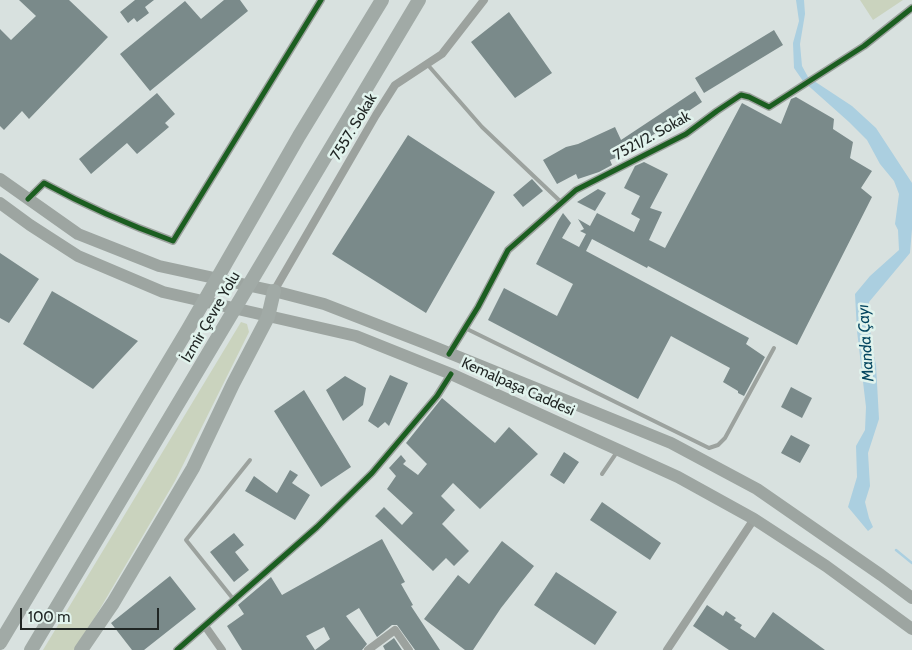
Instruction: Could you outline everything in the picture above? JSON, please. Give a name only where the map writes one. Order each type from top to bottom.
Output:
[{"type":"highway","name":"İzmir Çevre Yolu","points":[[0,644],[188,329],[299,136],[382,0]]},
{"type":"highway","name":"İzmir Çevre Yolu","points":[[31,650],[418,0]]},
{"type":"highway","points":[[81,650],[170,509],[193,468],[233,384],[268,317],[274,291]]},
{"type":"main road","name":"Kemalpaşa Caddesi","points":[[0,179],[78,234],[159,266],[324,304],[671,443],[757,489],[882,574],[912,598]]},
{"type":"main road","name":"Kemalpaşa Caddesi","points":[[0,203],[30,226],[78,256],[163,292],[356,336],[451,374],[678,477],[754,519],[826,566],[912,629]]},
{"type":"street","points":[[28,199],[44,183],[87,206],[173,241],[321,0]]},
{"type":"street","name":"7557. Sokak","points":[[274,291],[371,123],[396,85],[442,54],[484,0]]},
{"type":"street","name":"7521/2. Sokak","points":[[450,354],[508,250],[576,190],[686,134],[717,110],[741,95],[770,107],[864,46],[912,8]]},
{"type":"street","points":[[177,650],[317,527],[372,473],[437,396],[451,374]]},
{"type":"street","points":[[667,650],[754,519]]},
{"type":"street","points":[[205,626],[222,650]]},
{"type":"street","points":[[368,650],[395,630],[409,650]]},
{"type":"lane","points":[[427,64],[482,127],[562,203]]},
{"type":"lane","points":[[465,328],[709,448],[718,445],[725,438],[774,348]]},
{"type":"lane","points":[[602,474],[618,450]]},
{"type":"lane","points":[[234,600],[186,540],[250,460]]},
{"type":"green space","points":[[860,0],[903,0],[873,20]]},
{"type":"green space","points":[[241,322],[247,324],[249,332],[175,481],[84,636],[74,650],[43,650]]},
{"type":"water","name":"Manda Çayı","points":[[796,0],[804,0],[805,14],[800,44],[802,66],[808,77],[852,106],[876,128],[912,183],[910,253],[869,302],[871,342],[876,365],[879,419],[868,453],[870,486],[865,502],[873,527],[868,531],[848,507],[857,477],[856,446],[865,430],[866,407],[857,331],[855,294],[870,276],[899,250],[898,230],[895,224],[899,194],[894,181],[880,164],[867,140],[803,81],[794,68],[793,43],[799,21]]},
{"type":"building","points":[[19,0],[69,0],[108,37],[29,119],[22,111],[4,130],[0,126],[0,29],[11,40],[36,16]]},
{"type":"building","points":[[135,0],[154,0],[145,7],[149,13],[137,22],[134,18],[128,23],[120,12]]},
{"type":"building","points":[[224,0],[240,0],[248,11],[150,91],[120,54],[185,1],[201,19]]},
{"type":"building","points":[[509,12],[552,73],[515,98],[471,42]]},
{"type":"building","points":[[774,30],[783,45],[704,93],[695,78]]},
{"type":"building","points":[[695,91],[702,102],[623,155],[610,160],[612,165],[599,172],[578,179],[576,174],[557,184],[543,160],[566,147],[578,144],[615,127],[621,140]]},
{"type":"building","points":[[157,93],[175,114],[165,123],[169,127],[137,154],[127,143],[91,174],[79,159]]},
{"type":"building","points":[[796,97],[834,119],[833,129],[853,142],[850,158],[872,171],[861,188],[872,197],[797,345],[648,266],[647,268],[592,239],[586,251],[749,338],[746,344],[765,357],[744,396],[723,382],[730,368],[671,336],[638,399],[488,320],[504,288],[557,316],[573,284],[536,264],[558,221],[563,213],[571,223],[562,238],[579,247],[586,234],[580,231],[584,229],[578,219],[590,226],[597,213],[634,232],[640,219],[631,214],[640,196],[624,188],[635,166],[644,162],[668,174],[650,208],[662,212],[649,240],[665,248],[742,103],[781,124],[791,99]]},
{"type":"building","points":[[408,135],[495,192],[426,313],[332,254]]},
{"type":"building","points":[[532,179],[543,191],[523,207],[513,195]]},
{"type":"building","points":[[598,189],[606,193],[595,211],[577,202]]},
{"type":"building","points":[[0,253],[39,279],[9,323],[0,318]]},
{"type":"building","points":[[52,291],[138,341],[93,389],[23,344]]},
{"type":"building","points":[[390,375],[408,383],[389,426],[385,422],[378,428],[368,421]]},
{"type":"building","points":[[345,376],[366,388],[363,405],[343,421],[326,390]]},
{"type":"building","points":[[791,387],[812,398],[802,418],[781,407]]},
{"type":"building","points":[[304,390],[351,467],[321,487],[274,411]]},
{"type":"building","points":[[442,398],[495,443],[509,427],[538,454],[480,509],[453,483],[441,496],[455,510],[442,524],[469,551],[454,566],[446,558],[433,571],[375,516],[384,507],[402,525],[413,513],[387,489],[396,476],[389,468],[401,455],[406,461],[403,464],[418,475],[427,464],[406,443]]},
{"type":"building","points":[[791,435],[810,445],[800,463],[781,453]]},
{"type":"building","points":[[564,452],[579,462],[564,484],[550,475]]},
{"type":"building","points":[[290,470],[298,475],[292,483],[310,495],[295,520],[245,491],[254,476],[277,493]]},
{"type":"building","points":[[602,502],[661,543],[650,560],[590,520]]},
{"type":"building","points":[[234,533],[244,545],[235,552],[249,570],[234,582],[210,552]]},
{"type":"building","points":[[382,539],[405,582],[401,584],[413,605],[411,606],[440,650],[415,650],[397,625],[392,625],[377,637],[359,608],[346,616],[367,644],[362,650],[315,650],[242,650],[227,626],[244,614],[238,605],[271,577],[282,595]],"holes":[[[324,627],[330,639],[315,650],[306,636]]]},
{"type":"building","points":[[502,541],[534,566],[501,608],[473,650],[465,650],[424,619],[458,575],[469,584]]},
{"type":"building","points":[[556,572],[617,612],[595,645],[534,605]]},
{"type":"building","points":[[170,576],[196,609],[144,650],[132,650],[111,623]]},
{"type":"building","points":[[707,605],[723,616],[726,611],[736,618],[734,620],[742,625],[740,628],[755,638],[773,612],[825,650],[729,650],[693,626]]},
{"type":"building","points":[[394,638],[402,650],[385,650],[383,646]]},
{"type":"waterway","points":[[896,550],[912,563]]},
{"type":"cycle path","points":[[28,199],[44,183],[108,215],[173,241],[321,0]]},
{"type":"cycle path","points":[[449,354],[478,307],[508,250],[576,190],[686,134],[741,95],[769,107],[864,46],[912,8]]},
{"type":"cycle path","points":[[177,650],[317,527],[372,473],[437,396],[451,374]]}]
